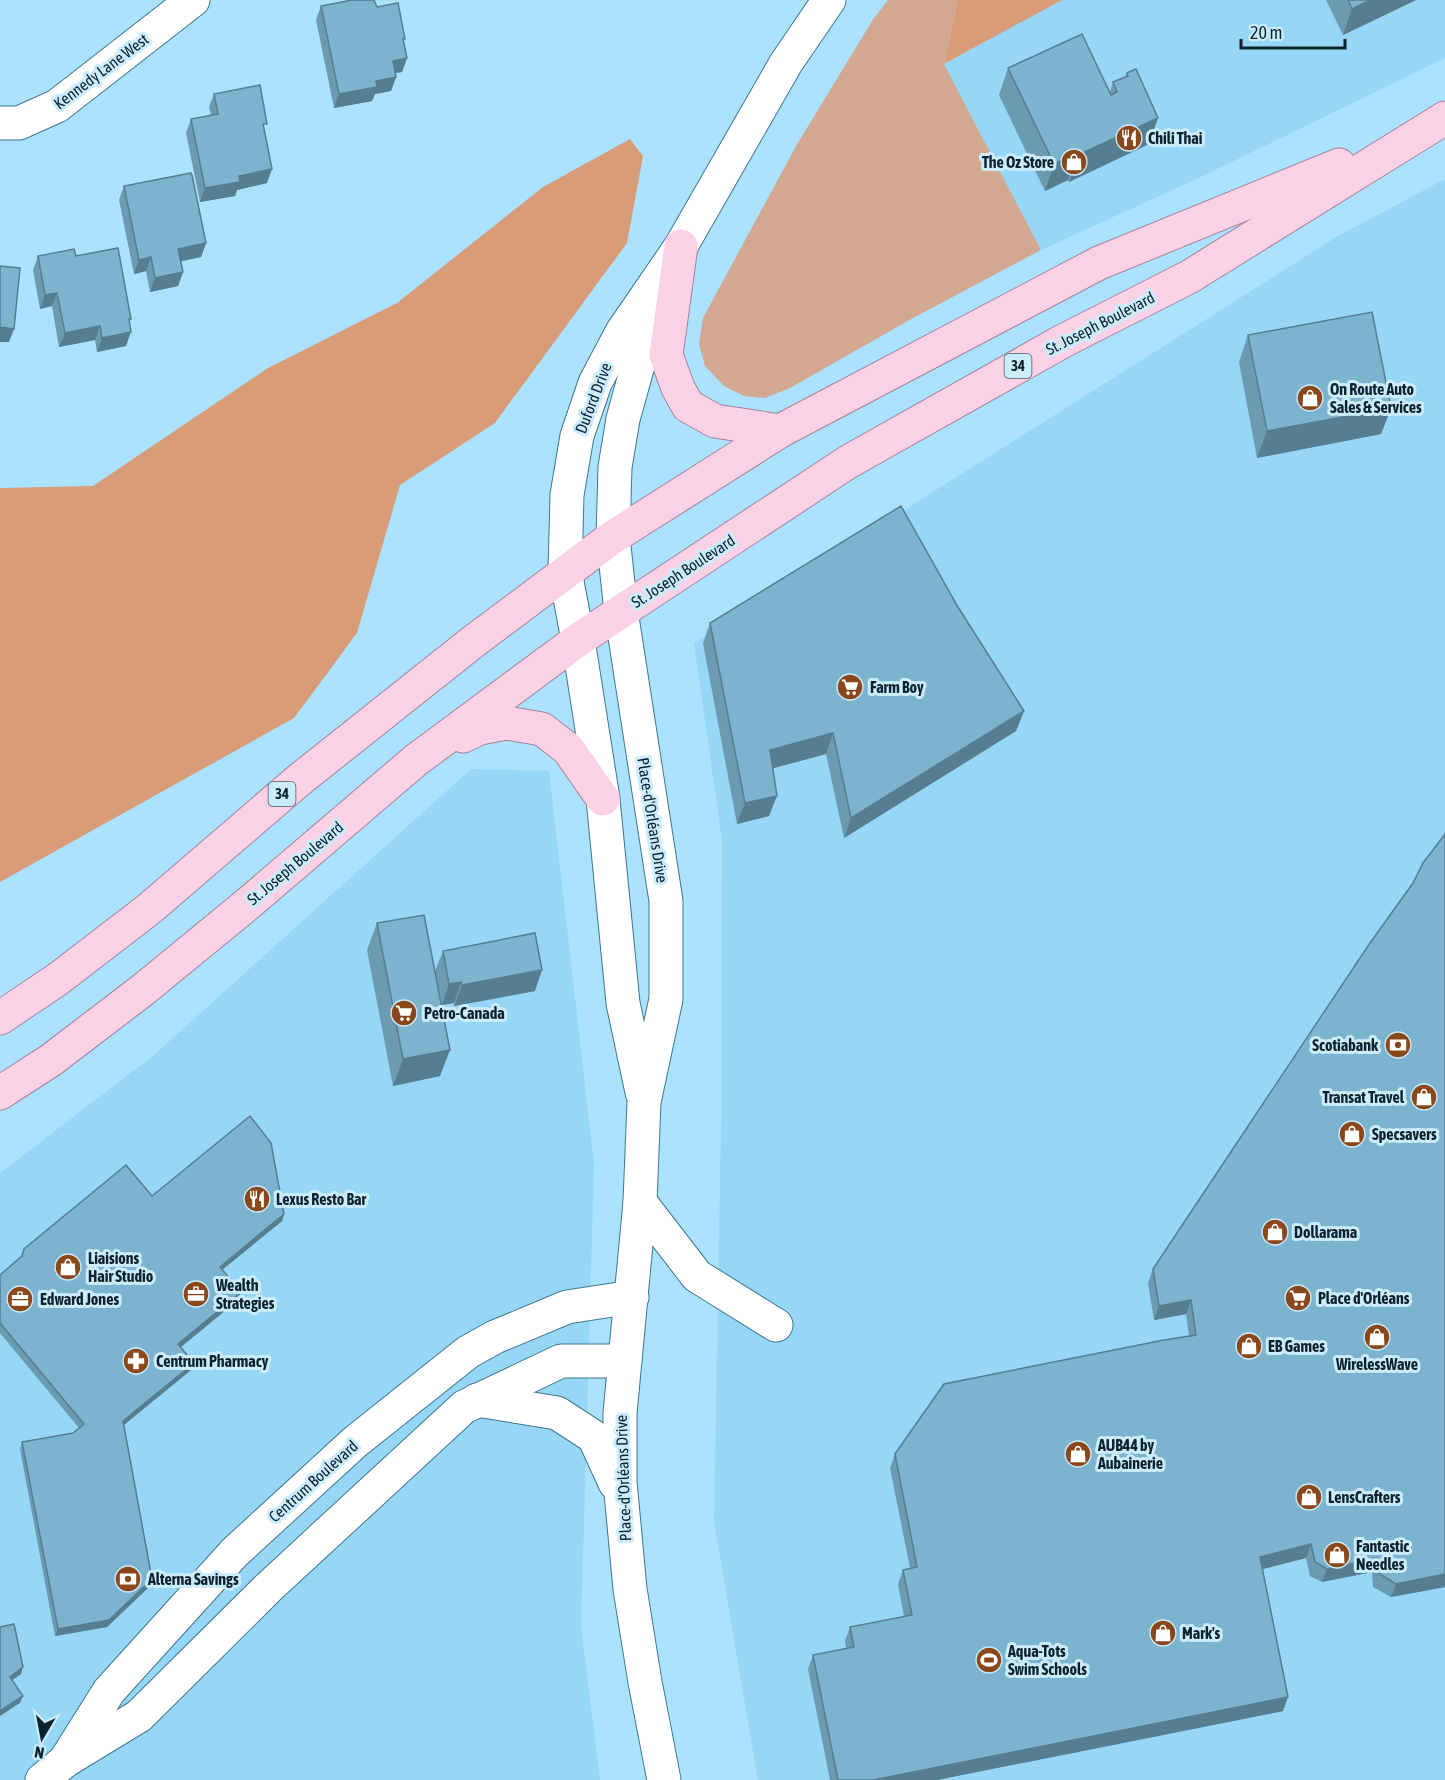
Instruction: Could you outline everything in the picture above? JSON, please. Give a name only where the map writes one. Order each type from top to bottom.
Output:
[{"type":"main road","name":"St. Joseph Boulevard","points":[[0,1018],[58,979],[149,909],[299,780],[565,571],[613,537],[780,431],[1099,262],[1433,124]]},
{"type":"main road","name":"St. Joseph Boulevard","points":[[0,1093],[51,1060],[144,989],[259,895],[416,760],[578,640],[848,462],[1063,341],[1189,277],[1433,124]]},
{"type":"main road","points":[[681,246],[666,355],[687,406],[715,422],[780,431]]},
{"type":"main road","points":[[416,760],[480,728],[506,723],[542,729],[568,749],[603,799]]},
{"type":"street","name":"Kennedy Lane West","points":[[0,123],[19,123],[57,106],[193,0]]},
{"type":"street","name":"Duford Drive","points":[[565,571],[567,495],[577,436],[595,383],[622,332],[681,246],[786,63],[829,0]]},
{"type":"street","name":"Duford Drive","points":[[613,537],[615,467],[622,419],[638,365],[681,246]]},
{"type":"street","name":"Place-d'Orléans Drive","points":[[613,537],[621,611],[666,901],[666,999],[644,1102],[640,1202],[620,1413],[621,1495],[630,1589],[664,1780]]},
{"type":"street","name":"Place-d'Orléans Drive","points":[[565,571],[603,799],[623,1003],[644,1102]]},
{"type":"street","points":[[640,1202],[697,1276],[776,1325]]},
{"type":"street","name":"Centrum Boulevard","points":[[58,1774],[109,1691],[227,1560],[355,1442],[468,1352],[495,1337],[567,1307],[632,1297]]},
{"type":"street","name":"Centrum Boulevard","points":[[58,1774],[139,1716],[305,1552],[464,1407],[561,1360],[625,1361]]},
{"type":"street","points":[[477,1400],[557,1413],[594,1437],[621,1495]]},
{"type":"shaded area","points":[[888,0],[958,0],[944,64],[1041,250],[913,318],[790,388],[765,398],[744,396],[724,386],[705,366],[699,344],[703,318],[796,146],[874,18]]},
{"type":"shaded area","points":[[958,0],[1062,0],[944,64]]},
{"type":"shaded area","points":[[1062,0],[1445,0],[1445,58],[1201,177],[1041,250],[944,64]]},
{"type":"shaded area","points":[[630,139],[643,156],[627,243],[495,423],[400,485],[357,633],[294,718],[0,882],[0,488],[93,486],[268,368],[397,303],[543,187]]},
{"type":"shaded area","points":[[1445,179],[1445,1780],[758,1780],[714,1522],[721,1128],[722,840],[694,643],[1338,236]]},
{"type":"shaded area","points":[[471,769],[549,771],[594,1164],[581,1626],[600,1780],[0,1780],[0,1173],[154,1055]]},
{"type":"building","points":[[352,0],[374,0],[377,7],[398,3],[407,58],[393,61],[396,77],[376,81],[377,87],[339,94],[321,6]]},
{"type":"building","points":[[1348,0],[1370,0],[1352,9]]},
{"type":"building","points":[[1082,34],[1111,95],[1117,92],[1113,82],[1128,76],[1127,73],[1136,69],[1158,118],[1054,164],[1008,68]]},
{"type":"building","points":[[260,85],[267,124],[263,124],[272,169],[239,176],[240,182],[205,188],[191,119],[218,114],[214,94]]},
{"type":"building","points":[[191,173],[206,243],[178,249],[183,272],[155,278],[151,257],[139,260],[124,186]]},
{"type":"building","points":[[118,248],[131,319],[129,319],[131,332],[102,338],[100,326],[65,333],[57,293],[45,295],[38,256],[74,249],[76,256]]},
{"type":"building","points":[[0,266],[20,268],[14,329],[0,327]]},
{"type":"building","name":"On Route Auto Sales & Services","points":[[1372,312],[1391,408],[1267,431],[1248,335]]},
{"type":"building","name":"Farm Boy","points":[[901,506],[958,607],[1024,711],[851,818],[833,733],[770,750],[777,796],[745,803],[710,623]]},
{"type":"building","name":"Place d'Orléans","points":[[1445,834],[1445,1574],[1396,1584],[1378,1573],[1377,1558],[1327,1569],[1315,1562],[1311,1544],[1260,1557],[1288,1697],[873,1780],[838,1780],[813,1655],[854,1647],[850,1627],[912,1615],[903,1570],[917,1567],[895,1454],[944,1384],[1196,1335],[1191,1300],[1159,1306],[1153,1269],[1370,943],[1413,883],[1423,863]]},
{"type":"building","points":[[424,915],[450,1050],[403,1059],[377,923]]},
{"type":"building","points":[[535,933],[542,970],[462,985],[461,982],[449,984],[443,951]]},
{"type":"building","points":[[250,1116],[271,1143],[284,1214],[220,1267],[241,1292],[178,1344],[194,1363],[123,1421],[152,1579],[109,1620],[58,1629],[22,1442],[73,1433],[84,1424],[0,1323],[0,1275],[22,1256],[24,1249],[126,1165],[152,1196]]},
{"type":"building","points":[[14,1624],[23,1667],[10,1677],[23,1696],[0,1711],[0,1627]]},
{"type":"place","name":"Chili Thai","points":[[1129,138]]},
{"type":"place","name":"The Oz Store","points":[[1074,162]]},
{"type":"place","name":"On Route Auto Sales & Services","points":[[1310,398]]},
{"type":"place","name":"Farm Boy","points":[[850,687]]},
{"type":"place","name":"Petro-Canada","points":[[404,1013]]},
{"type":"place","name":"Scotiabank","points":[[1398,1045]]},
{"type":"place","name":"Transat Travel","points":[[1424,1097]]},
{"type":"place","name":"Specsavers","points":[[1352,1134]]},
{"type":"place","name":"Lexus Resto Bar","points":[[257,1199]]},
{"type":"place","name":"Dollarama","points":[[1275,1232]]},
{"type":"place","name":"Liaisions Hair Studio","points":[[68,1267]]},
{"type":"place","name":"Wealth Strategies","points":[[196,1294]]},
{"type":"place","name":"Place d'Orléans","points":[[1298,1298]]},
{"type":"place","name":"Edward Jones","points":[[20,1299]]},
{"type":"place","name":"WirelessWave","points":[[1377,1337]]},
{"type":"place","name":"EB Games","points":[[1249,1346]]},
{"type":"place","name":"Centrum Pharmacy","points":[[136,1361]]},
{"type":"place","name":"AUB44 by Aubainerie","points":[[1078,1454]]},
{"type":"place","name":"LensCrafters","points":[[1309,1497]]},
{"type":"place","name":"Fantastic Needles","points":[[1337,1555]]},
{"type":"place","name":"Alterna Savings","points":[[128,1579]]},
{"type":"place","name":"Mark's","points":[[1163,1633]]},
{"type":"place","name":"Aqua-Tots Swim Schools","points":[[989,1660]]}]
